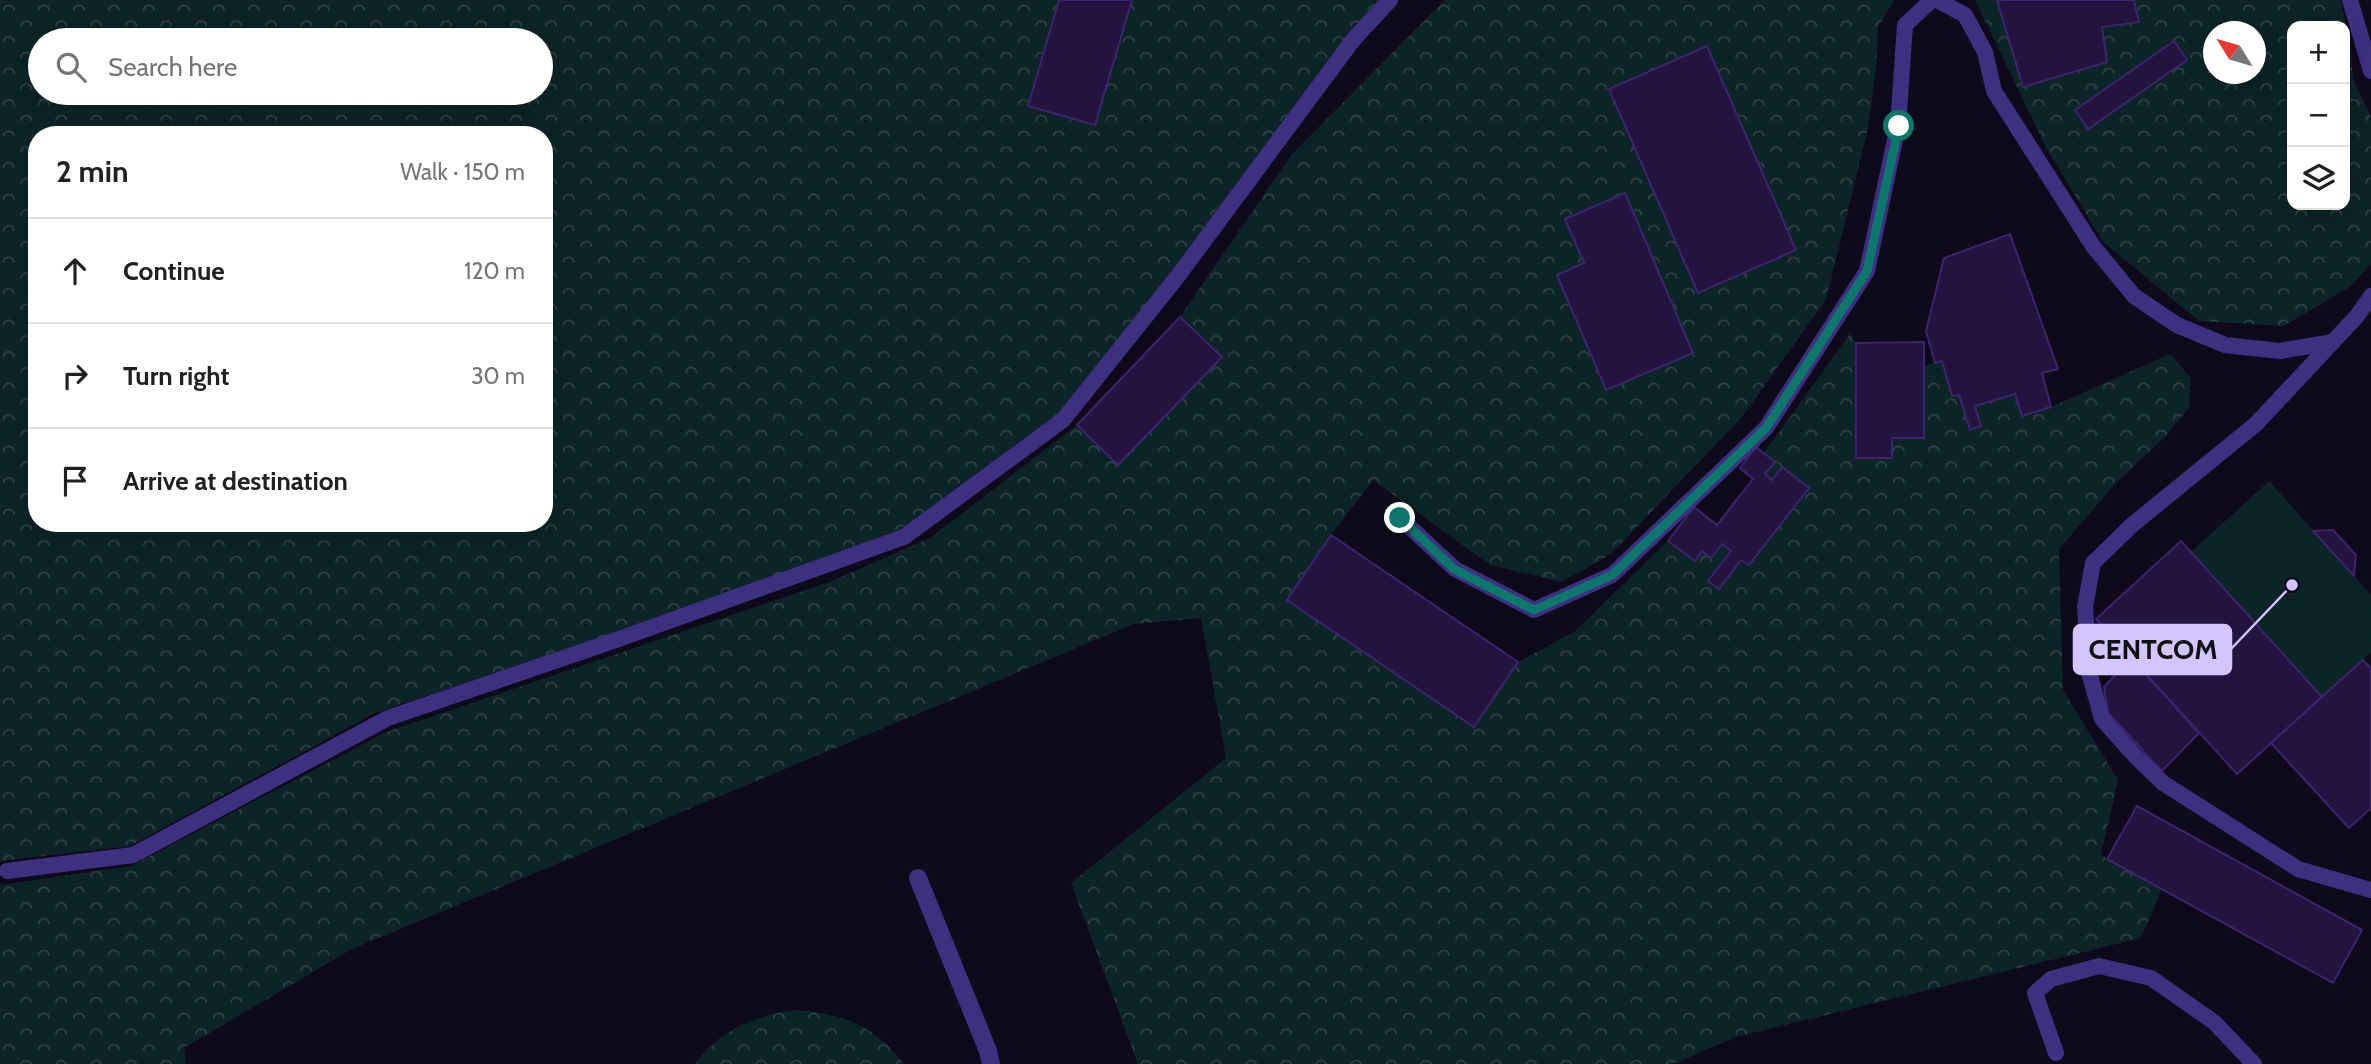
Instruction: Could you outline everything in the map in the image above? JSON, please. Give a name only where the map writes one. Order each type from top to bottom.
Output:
[{"type":"street","points":[[918,878],[991,1064]]},
{"type":"lane","points":[[6,871],[133,855],[388,718],[904,537],[1063,420],[1178,276],[1353,40],[1390,0]]},
{"type":"lane","points":[[1400,518],[1454,569],[1534,610],[1612,575],[1766,428],[1867,271],[1899,126],[1905,25],[1932,0]]},
{"type":"lane","points":[[1937,0],[1965,15],[1985,52],[1994,91],[2093,246],[2134,296],[2177,325],[2225,345],[2280,351],[2333,342]]},
{"type":"lane","points":[[2350,0],[2371,71]]},
{"type":"lane","points":[[2371,296],[2357,316],[2256,424],[2132,525],[2093,563],[2085,607],[2089,672],[2102,719],[2135,756],[2163,783],[2298,869],[2371,890]]},
{"type":"lane","points":[[2056,1053],[2035,993],[2051,979],[2099,966],[2151,978],[2214,1022],[2254,1064]]},
{"type":"green space","points":[[0,0],[1390,0],[1063,420],[904,537],[375,713],[130,846],[0,861]]},
{"type":"green space","points":[[1445,0],[1894,0],[1878,27],[1876,69],[1868,128],[1826,300],[1742,417],[1611,554],[1562,582],[1490,565],[1373,480],[1287,600],[1474,727],[1518,662],[1574,632],[1668,541],[1694,561],[1702,551],[1711,558],[1722,544],[1731,551],[1708,581],[1741,560],[1749,565],[1809,489],[1782,467],[1772,480],[1765,474],[1774,461],[1764,453],[1850,334],[1856,343],[1856,458],[1891,458],[1892,438],[1924,438],[1924,366],[1942,361],[1952,396],[1959,395],[1970,430],[1981,426],[1975,406],[2015,394],[2022,415],[2051,407],[2170,354],[2190,377],[2189,408],[2165,437],[2116,483],[2059,549],[2063,690],[2118,780],[2101,855],[2162,889],[2141,938],[1736,1037],[1673,1064],[1138,1064],[1071,883],[1226,758],[1201,618],[1134,624],[352,949],[184,1048],[186,1064],[0,1064],[0,883],[1,885],[131,866],[386,732],[832,581],[930,538],[1077,425],[1117,464],[1221,357],[1180,317],[1292,154]]},
{"type":"green space","points":[[1975,0],[2340,0],[2345,21],[2287,21],[2287,210],[2350,210],[2350,39],[2353,79],[2371,117],[2371,264],[2351,286],[2284,326],[2199,321],[2103,242],[2046,147]]},
{"type":"green space","points":[[2269,481],[2371,595],[2371,653],[2322,697],[2191,552]]},
{"type":"green space","points":[[795,1010],[828,1014],[856,1024],[881,1040],[904,1064],[695,1064],[715,1042],[739,1026],[766,1016]]},
{"type":"building","points":[[1059,0],[1132,0],[1095,125],[1028,106]]},
{"type":"building","points":[[1997,0],[2134,0],[2139,22],[2102,27],[2107,62],[2023,87]]},
{"type":"building","points":[[2174,41],[2187,60],[2088,129],[2075,110]]},
{"type":"building","points":[[1707,46],[1796,250],[1698,293],[1609,89]]},
{"type":"building","points":[[1625,193],[1693,353],[1606,390],[1557,275],[1584,263],[1565,219]]},
{"type":"building","points":[[2010,234],[2058,369],[2042,373],[2051,407],[2022,416],[2015,394],[1975,406],[1981,426],[1970,430],[1959,395],[1952,396],[1942,361],[1935,363],[1926,331],[1944,258]]},
{"type":"building","points":[[1180,317],[1222,357],[1118,465],[1077,425]]},
{"type":"building","points":[[1924,342],[1924,438],[1892,438],[1892,458],[1856,458],[1856,343]]},
{"type":"building","points":[[1756,447],[1775,462],[1765,474],[1772,480],[1782,467],[1809,488],[1749,565],[1741,560],[1719,589],[1708,581],[1731,551],[1722,544],[1711,558],[1702,551],[1695,561],[1668,541],[1694,507],[1717,525],[1753,479],[1740,468]]},
{"type":"building","points":[[2333,530],[2356,555],[2354,576],[2313,531]]},
{"type":"building","points":[[1331,535],[1518,662],[1474,727],[1287,600]]},
{"type":"building","points":[[2181,541],[2322,697],[2237,774],[2096,619]]},
{"type":"building","points":[[2131,658],[2199,733],[2162,771],[2108,713],[2104,687]]},
{"type":"building","points":[[2363,660],[2371,668],[2371,808],[2349,828],[2271,743]]},
{"type":"building","points":[[2137,806],[2362,930],[2333,983],[2107,859]]},
{"type":"place","name":"CENTCOM","points":[[2292,585]]},
{"type":"route","points":[[1400,518],[1454,569],[1534,610],[1612,575],[1766,428],[1867,271],[1899,126]]}]
